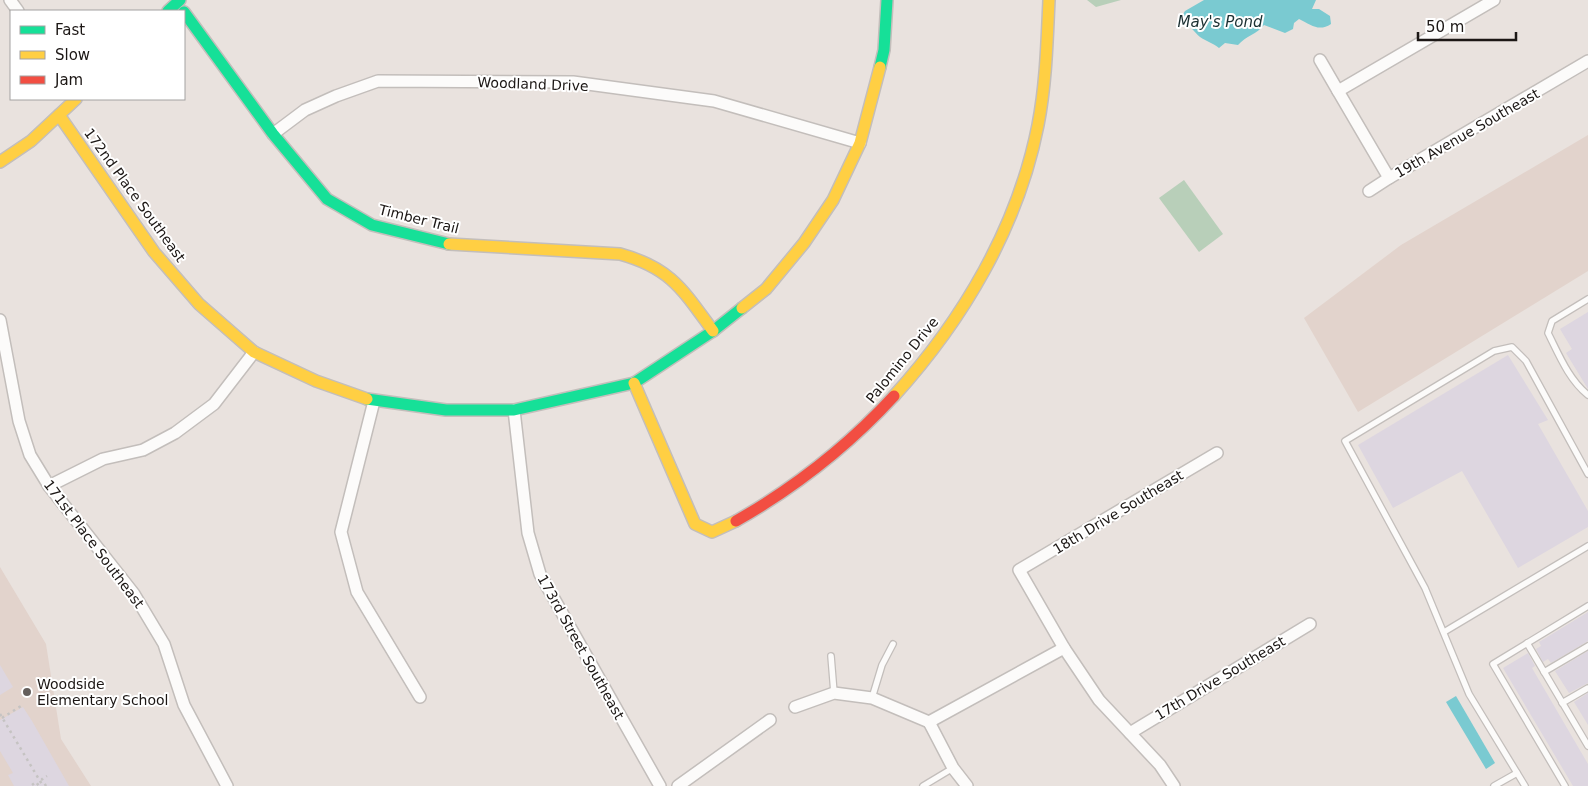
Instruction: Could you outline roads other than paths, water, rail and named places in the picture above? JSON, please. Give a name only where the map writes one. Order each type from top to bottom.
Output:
[{"type":"street","points":[[634,383],[713,331],[766,288],[804,243],[833,200],[860,143],[884,50],[887,0]]},
{"type":"street","name":"Palomino Drive","points":[[634,383],[695,524],[712,532],[735,523],[829,458],[884,408],[937,345],[981,279],[1017,200],[1034,142],[1046,80],[1050,0]]},
{"type":"street","points":[[1338,91],[1494,0]]},
{"type":"street","name":"Timber Trail","points":[[185,12],[273,134],[327,199],[372,224],[446,244],[620,254],[645,259],[671,275],[713,331]]},
{"type":"street","name":"19th Avenue Southeast","points":[[1320,60],[1389,178],[1588,62]]},
{"type":"street","name":"Woodland Drive","points":[[273,134],[305,110],[336,96],[378,81],[573,82],[714,101],[860,143]]},
{"type":"street","points":[[0,162],[31,140],[75,100]]},
{"type":"street","name":"172nd Place Southeast","points":[[59,115],[154,252],[199,304],[254,352],[316,381],[374,401],[446,410],[514,410],[634,383]]},
{"type":"street","points":[[1369,191],[1389,178]]},
{"type":"street","name":"171st Place Southeast","points":[[0,320],[19,421],[30,455],[49,486],[134,594],[164,644],[184,705],[227,786]]},
{"type":"street","points":[[49,486],[104,459],[143,450],[174,433],[214,404],[254,352]]},
{"type":"street","points":[[374,401],[341,532],[358,592],[420,697]]},
{"type":"street","name":"173rd Street Southeast","points":[[514,410],[528,533],[540,574],[660,786]]},
{"type":"street","name":"18th Drive Southeast","points":[[1064,648],[1019,570],[1217,453]]},
{"type":"street","name":"17th Drive Southeast","points":[[1130,733],[1310,624]]},
{"type":"street","points":[[929,722],[1064,648],[1098,700],[1160,765],[1174,786]]},
{"type":"street","points":[[795,708],[834,693],[872,698],[929,722],[953,768],[967,786]]},
{"type":"street","points":[[678,786],[770,720]]},
{"type":"lane","points":[[1588,299],[1552,322],[1548,333],[1561,360],[1579,388],[1588,395]]},
{"type":"lane","points":[[1525,786],[1469,694],[1425,588],[1345,441],[1494,351],[1512,347],[1526,361],[1588,474]]},
{"type":"lane","points":[[1444,632],[1588,546]]},
{"type":"lane","points":[[1565,786],[1493,664],[1588,606]]},
{"type":"lane","points":[[1527,643],[1588,746]]},
{"type":"lane","points":[[872,698],[882,665],[893,644]]},
{"type":"lane","points":[[1544,672],[1588,646]]},
{"type":"lane","points":[[831,656],[834,693]]},
{"type":"lane","points":[[1562,703],[1588,688]]},
{"type":"lane","points":[[1580,733],[1588,728]]},
{"type":"lane","points":[[923,786],[953,768]]},
{"type":"lane","points":[[1494,786],[1517,773]]},
{"type":"water","name":"May's Pond","points":[[1204,0],[1316,0],[1312,9],[1319,9],[1330,16],[1331,24],[1319,28],[1299,19],[1294,23],[1293,29],[1285,33],[1264,25],[1238,45],[1225,43],[1219,48],[1200,37],[1190,27],[1182,26],[1179,20],[1185,11]]},
{"type":"water","points":[[1456,696],[1495,763],[1486,769],[1446,702]]},
{"type":"place","name":"Woodside Elementary School","points":[[27,692]]}]
